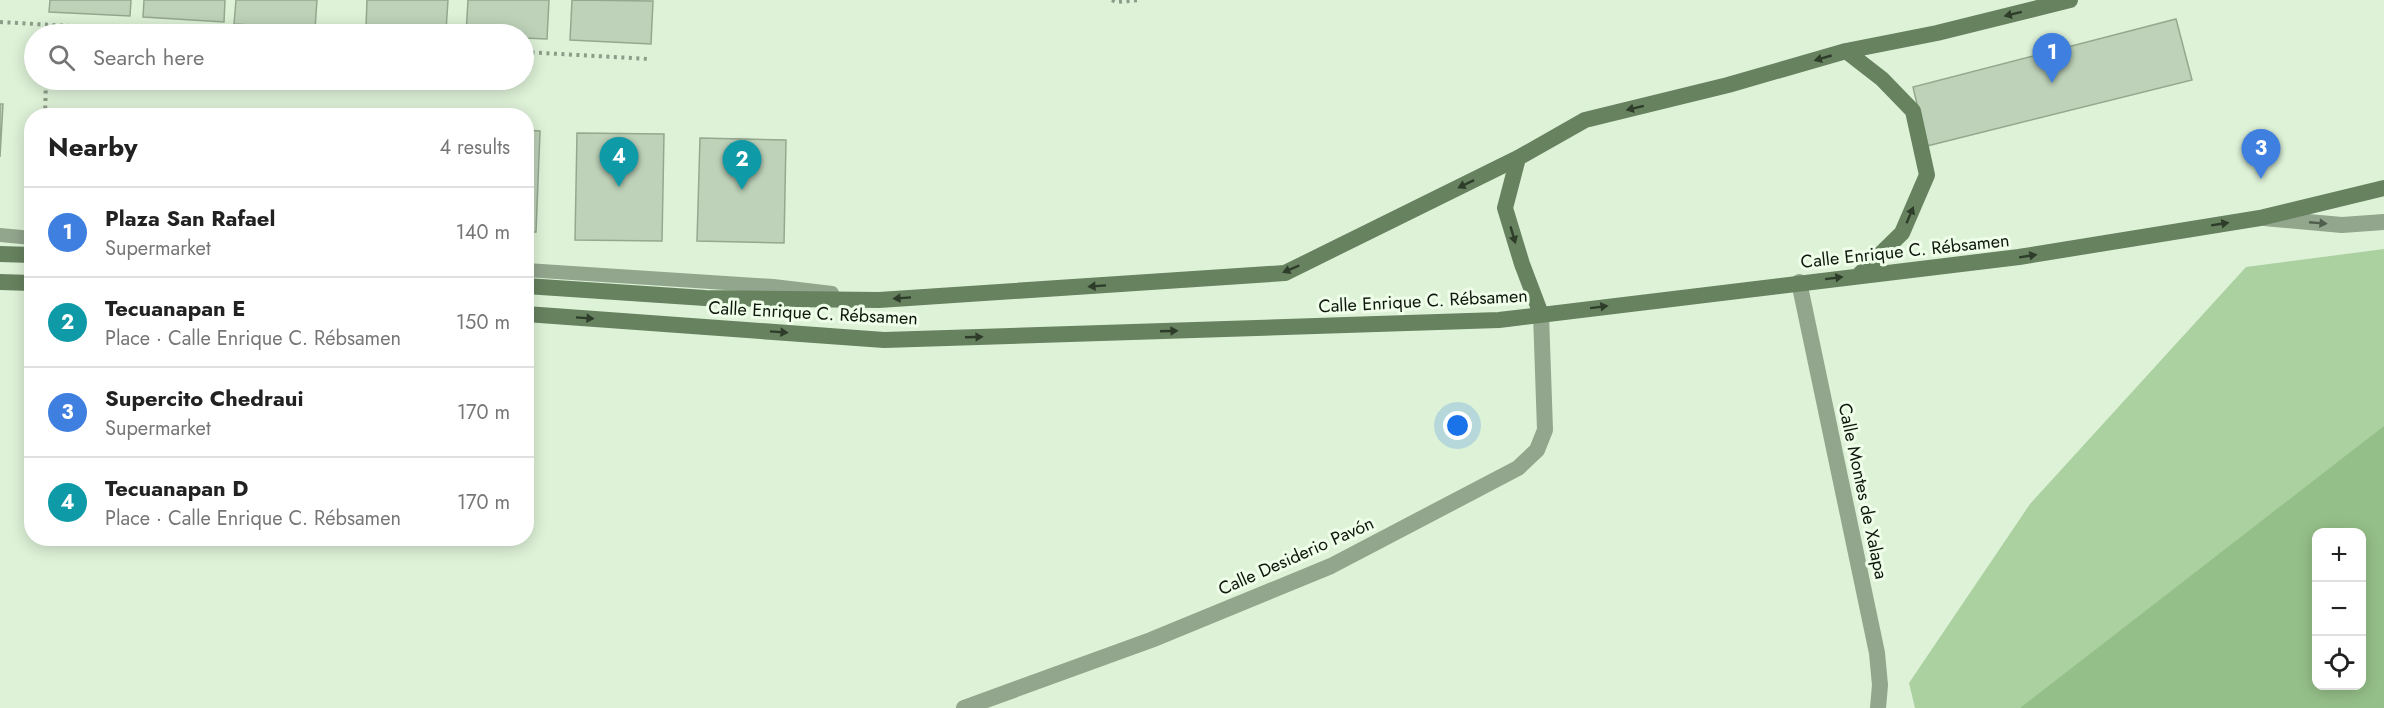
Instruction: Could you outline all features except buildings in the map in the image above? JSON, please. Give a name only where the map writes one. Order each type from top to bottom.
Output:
[{"type":"main road","name":"Calle Enrique C. Rébsamen","points":[[534,287],[705,298],[879,300],[1285,273],[1518,158],[1585,120],[1728,86],[1846,51],[1937,33],[2070,0]]},
{"type":"main road","points":[[1846,51],[1882,79],[1913,111],[1927,175],[1902,233],[1859,275]]},
{"type":"main road","points":[[1518,158],[1505,208],[1522,264],[1541,314]]},
{"type":"main road","name":"Calle Enrique C. Rébsamen","points":[[534,315],[884,340],[1499,320],[2019,257],[2260,218],[2384,188]]},
{"type":"main road","points":[[0,254],[24,255]]},
{"type":"main road","points":[[0,282],[24,283]]},
{"type":"street","points":[[2260,218],[2342,225],[2384,222]]},
{"type":"street","name":"Calle Montes de Xalapa","points":[[1799,282],[1877,653],[1880,685],[1878,708]]},
{"type":"street","name":"Calle Desiderio Pavón","points":[[964,708],[1151,640],[1331,566],[1518,468],[1536,450],[1545,430],[1541,314]]},
{"type":"lane","points":[[0,235],[24,237]]},
{"type":"lane","points":[[534,271],[773,286],[879,300]]},
{"type":"path","points":[[1112,0],[1116,2],[1142,0]]},
{"type":"path","points":[[0,22],[31,24]]},
{"type":"path","points":[[534,53],[649,59]]},
{"type":"path","points":[[45,108],[46,90]]},
{"type":"green space","points":[[2384,249],[2384,708],[1915,708],[1909,683],[2030,504],[2246,267]]},
{"type":"green space","points":[[2384,426],[2384,708],[2020,708]]},
{"type":"place","name":"Plaza San Rafael","points":[[2052,83]]},
{"type":"place","name":"Supercito Chedraui","points":[[2261,179]]},
{"type":"place","name":"Tecuanapan D","points":[[619,187]]},
{"type":"place","name":"Tecuanapan E","points":[[742,190]]}]
